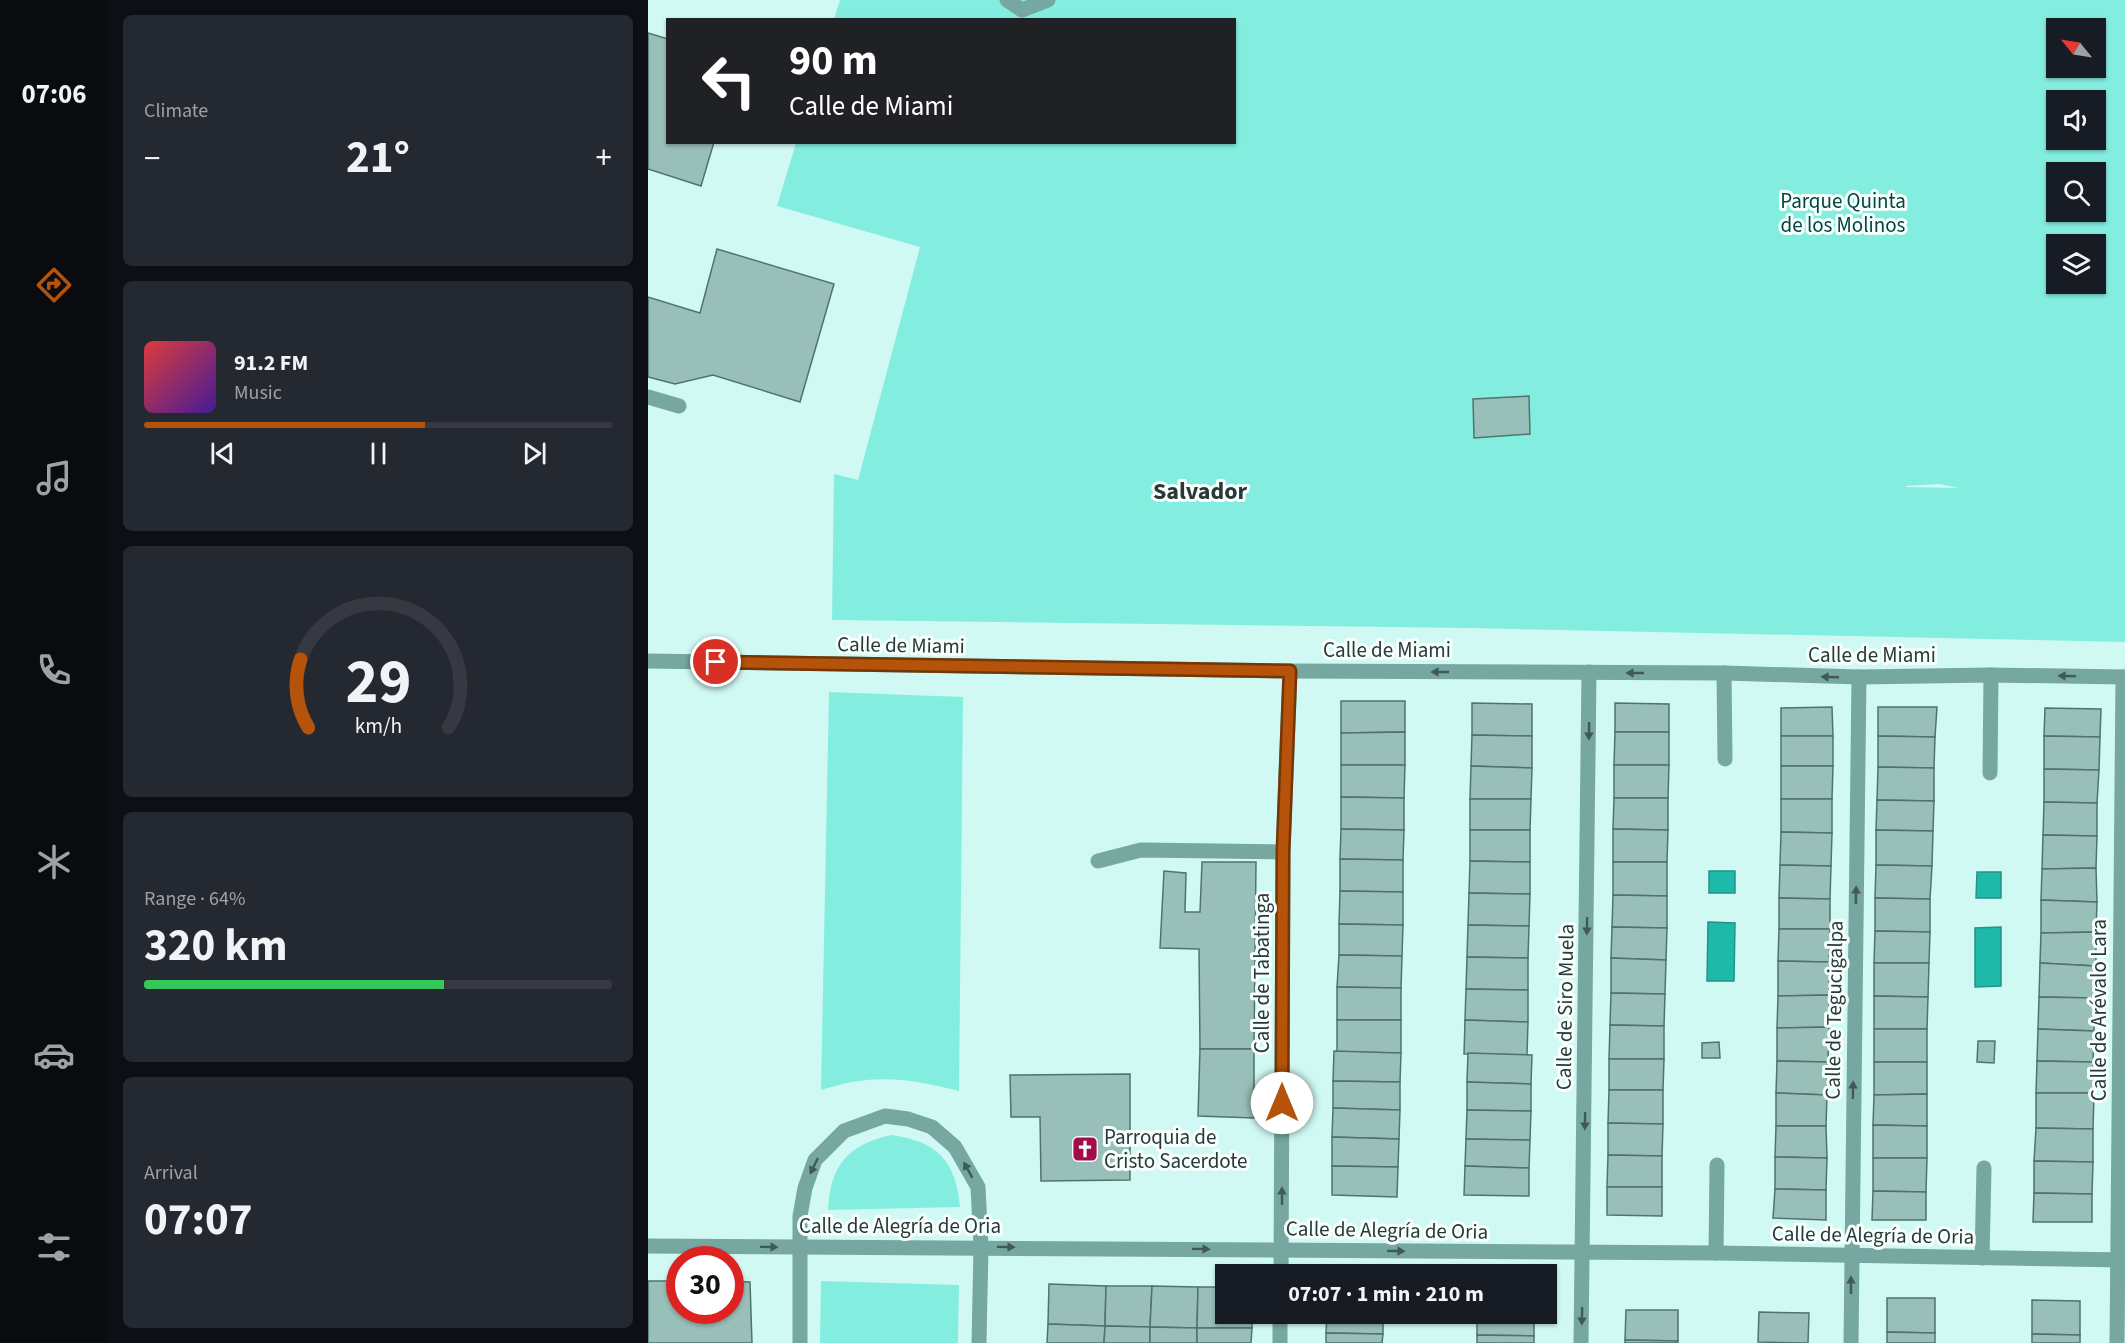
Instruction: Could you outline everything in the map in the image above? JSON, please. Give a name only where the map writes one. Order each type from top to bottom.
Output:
[{"type":"street","points":[[1007,0],[1022,10],[1048,0]]},
{"type":"street","points":[[648,397],[680,406]]},
{"type":"street","name":"Calle de Miami","points":[[648,661],[1290,671],[1724,673],[1859,678],[1991,675],[2124,677]]},
{"type":"street","name":"Calle de Tabatinga","points":[[1281,1264],[1283,852],[1290,671]]},
{"type":"street","name":"Calle de Siro Muela","points":[[1581,1343],[1589,672]]},
{"type":"street","points":[[1724,673],[1725,759]]},
{"type":"street","points":[[1990,773],[1991,675]]},
{"type":"street","name":"Calle de Arévalo Lara","points":[[2117,1343],[2121,1260],[2124,677]]},
{"type":"street","name":"Calle de Tegucigalpa","points":[[1851,1343],[1859,678]]},
{"type":"street","points":[[1098,861],[1141,850],[1283,852]]},
{"type":"street","points":[[801,1343],[800,1216],[805,1188],[815,1160],[844,1131],[885,1116],[908,1119],[932,1127],[956,1147],[978,1187],[981,1246],[979,1343]]},
{"type":"street","points":[[1716,1166],[1716,1253]]},
{"type":"street","points":[[1982,1258],[1983,1168]]},
{"type":"street","name":"Calle de Alegría de Oria","points":[[648,1246],[800,1248],[981,1246],[1716,1253],[2121,1260]]},
{"type":"street","points":[[1280,1343],[1281,1324]]},
{"type":"green space","name":"Parque Quinta de los Molinos","points":[[840,0],[2125,0],[2125,642],[1469,628],[832,620],[834,474],[858,480],[920,247],[777,206],[796,144],[1236,144],[1236,18],[834,18]],"holes":[[[1939,484],[1959,488],[1906,487],[1906,486]]]},
{"type":"green space","points":[[829,692],[963,697],[959,1091],[890,1079],[857,1081],[821,1090]]},
{"type":"green space","points":[[891,1135],[921,1142],[941,1156],[954,1177],[960,1207],[828,1210],[833,1181],[844,1159],[863,1145]]},
{"type":"green space","points":[[821,1281],[959,1285],[958,1343],[820,1343]]},
{"type":"shaded area","points":[[1709,871],[1735,871],[1735,893],[1709,893]]},
{"type":"shaded area","points":[[1977,872],[2001,872],[2001,898],[1976,898]]},
{"type":"shaded area","points":[[1708,922],[1735,923],[1734,981],[1707,981]]},
{"type":"shaded area","points":[[2001,927],[2001,986],[1975,987],[1975,928]]},
{"type":"building","points":[[648,33],[666,38],[666,144],[713,144],[701,186],[648,169]]},
{"type":"building","points":[[717,249],[834,284],[800,402],[713,375],[675,384],[648,377],[648,297],[700,313]]},
{"type":"building","points":[[1529,396],[1530,434],[1474,438],[1473,399]]},
{"type":"building","points":[[1341,701],[1405,701],[1405,732],[1341,733]]},
{"type":"building","points":[[1472,703],[1532,704],[1532,736],[1472,735]]},
{"type":"building","points":[[1615,703],[1669,704],[1669,732],[1615,732]]},
{"type":"building","points":[[1832,707],[1833,736],[1781,736],[1781,708]]},
{"type":"building","points":[[1878,707],[1937,707],[1935,737],[1878,736]]},
{"type":"building","points":[[2045,708],[2101,709],[2100,737],[2044,736]]},
{"type":"building","points":[[1405,732],[1405,765],[1341,765],[1341,733]]},
{"type":"building","points":[[1615,732],[1669,732],[1669,765],[1614,765]]},
{"type":"building","points":[[1472,735],[1532,736],[1532,768],[1471,766]]},
{"type":"building","points":[[1781,736],[1833,736],[1833,766],[1781,766]]},
{"type":"building","points":[[1878,736],[1935,737],[1934,768],[1878,767]]},
{"type":"building","points":[[2044,736],[2100,737],[2099,770],[2044,769]]},
{"type":"building","points":[[1341,765],[1405,765],[1404,798],[1341,797]]},
{"type":"building","points":[[1614,765],[1669,765],[1668,798],[1614,798]]},
{"type":"building","points":[[1471,766],[1532,768],[1531,799],[1470,799]]},
{"type":"building","points":[[1781,766],[1833,766],[1832,799],[1781,799]]},
{"type":"building","points":[[1878,767],[1934,768],[1934,801],[1877,800]]},
{"type":"building","points":[[2044,769],[2099,770],[2097,803],[2044,802]]},
{"type":"building","points":[[1341,797],[1404,798],[1404,830],[1341,829]]},
{"type":"building","points":[[1614,798],[1668,798],[1668,830],[1613,829]]},
{"type":"building","points":[[1470,799],[1531,799],[1530,830],[1470,830]]},
{"type":"building","points":[[1781,799],[1832,799],[1832,833],[1781,832]]},
{"type":"building","points":[[1877,800],[1934,801],[1933,831],[1876,830]]},
{"type":"building","points":[[2044,802],[2097,803],[2097,836],[2043,835]]},
{"type":"building","points":[[1341,829],[1404,830],[1403,860],[1340,859]]},
{"type":"building","points":[[1613,829],[1668,830],[1667,862],[1613,862]]},
{"type":"building","points":[[1470,830],[1530,830],[1530,862],[1470,861]]},
{"type":"building","points":[[1876,830],[1933,831],[1932,866],[1876,865]]},
{"type":"building","points":[[1781,832],[1832,833],[1831,866],[1780,865]]},
{"type":"building","points":[[2043,835],[2097,836],[2096,868],[2042,869]]},
{"type":"building","points":[[1340,859],[1403,860],[1403,892],[1340,891]]},
{"type":"building","points":[[1470,861],[1530,862],[1530,894],[1469,893]]},
{"type":"building","points":[[1202,862],[1256,862],[1254,1049],[1200,1049],[1199,949],[1160,948],[1164,871],[1186,873],[1185,912],[1200,912]]},
{"type":"building","points":[[1613,862],[1667,862],[1667,896],[1613,895]]},
{"type":"building","points":[[1780,865],[1831,866],[1830,899],[1779,898]]},
{"type":"building","points":[[1876,865],[1932,866],[1930,899],[1875,898]]},
{"type":"building","points":[[2096,868],[2097,902],[2041,900],[2042,869]]},
{"type":"building","points":[[1340,891],[1403,892],[1403,925],[1339,924]]},
{"type":"building","points":[[1469,893],[1530,894],[1529,926],[1468,925]]},
{"type":"building","points":[[1613,895],[1667,896],[1667,928],[1612,927]]},
{"type":"building","points":[[1779,898],[1830,899],[1830,929],[1779,929]]},
{"type":"building","points":[[1875,898],[1930,899],[1930,932],[1875,931]]},
{"type":"building","points":[[2041,900],[2097,902],[2096,932],[2041,933]]},
{"type":"building","points":[[1339,924],[1403,925],[1402,956],[1339,955]]},
{"type":"building","points":[[1468,925],[1529,926],[1528,958],[1467,957]]},
{"type":"building","points":[[1612,927],[1667,928],[1666,960],[1611,958]]},
{"type":"building","points":[[1779,929],[1830,929],[1829,962],[1778,961]]},
{"type":"building","points":[[1875,931],[1930,932],[1929,963],[1874,963]]},
{"type":"building","points":[[2096,932],[2096,966],[2040,963],[2041,933]]},
{"type":"building","points":[[1339,955],[1402,956],[1401,988],[1337,987]]},
{"type":"building","points":[[1467,957],[1528,958],[1528,990],[1466,989]]},
{"type":"building","points":[[1611,958],[1666,960],[1665,994],[1611,993]]},
{"type":"building","points":[[1778,961],[1829,962],[1829,995],[1778,996]]},
{"type":"building","points":[[1874,963],[1929,963],[1928,997],[1874,996]]},
{"type":"building","points":[[2040,963],[2096,966],[2095,998],[2039,997]]},
{"type":"building","points":[[1337,987],[1401,988],[1401,1020],[1337,1020]]},
{"type":"building","points":[[1466,989],[1528,990],[1528,1022],[1465,1020]]},
{"type":"building","points":[[1611,993],[1665,994],[1664,1026],[1610,1025]]},
{"type":"building","points":[[1829,995],[1829,1027],[1777,1028],[1778,996]]},
{"type":"building","points":[[1874,996],[1928,997],[1927,1029],[1874,1029]]},
{"type":"building","points":[[2039,997],[2095,998],[2094,1031],[2038,1029]]},
{"type":"building","points":[[1337,1020],[1401,1020],[1401,1053],[1337,1052]]},
{"type":"building","points":[[1465,1020],[1528,1022],[1527,1055],[1464,1054]]},
{"type":"building","points":[[1610,1025],[1664,1026],[1664,1059],[1609,1059]]},
{"type":"building","points":[[1829,1027],[1828,1062],[1777,1061],[1777,1028]]},
{"type":"building","points":[[1874,1029],[1927,1029],[1927,1062],[1874,1062]]},
{"type":"building","points":[[2038,1029],[2094,1031],[2093,1062],[2037,1061]]},
{"type":"building","points":[[1978,1041],[1995,1041],[1994,1063],[1977,1062]]},
{"type":"building","points":[[1719,1042],[1720,1058],[1702,1058],[1702,1043]]},
{"type":"building","points":[[1200,1049],[1254,1049],[1254,1118],[1198,1116]]},
{"type":"building","points":[[1334,1051],[1401,1053],[1400,1082],[1333,1081]]},
{"type":"building","points":[[1468,1053],[1532,1055],[1531,1084],[1467,1082]]},
{"type":"building","points":[[1609,1059],[1664,1059],[1663,1090],[1609,1090]]},
{"type":"building","points":[[1777,1061],[1828,1062],[1827,1095],[1776,1093]]},
{"type":"building","points":[[2037,1061],[2093,1062],[2094,1093],[2036,1093]]},
{"type":"building","points":[[1874,1062],[1927,1062],[1927,1094],[1874,1095]]},
{"type":"building","name":"Parroquia de Cristo Sacerdote","points":[[1130,1074],[1130,1180],[1041,1181],[1040,1117],[1011,1117],[1010,1075]]},
{"type":"building","points":[[1333,1081],[1400,1082],[1400,1110],[1333,1108]]},
{"type":"building","points":[[1467,1082],[1531,1084],[1531,1111],[1467,1110]]},
{"type":"building","points":[[1609,1090],[1663,1090],[1663,1124],[1608,1123]]},
{"type":"building","points":[[1776,1093],[1827,1095],[1826,1126],[1776,1126]]},
{"type":"building","points":[[2036,1093],[2094,1093],[2093,1129],[2036,1128]]},
{"type":"building","points":[[1927,1094],[1927,1126],[1873,1125],[1874,1095]]},
{"type":"building","points":[[1333,1108],[1400,1110],[1399,1139],[1332,1137]]},
{"type":"building","points":[[1467,1110],[1531,1111],[1530,1140],[1466,1139]]},
{"type":"building","points":[[1608,1123],[1663,1124],[1662,1156],[1608,1155]]},
{"type":"building","points":[[1873,1125],[1927,1126],[1927,1158],[1873,1158]]},
{"type":"building","points":[[1776,1126],[1826,1126],[1827,1158],[1775,1157]]},
{"type":"building","points":[[2036,1128],[2093,1129],[2093,1162],[2034,1161]]},
{"type":"building","points":[[1332,1137],[1399,1139],[1398,1167],[1332,1166]]},
{"type":"building","points":[[1466,1139],[1530,1140],[1529,1168],[1465,1166]]},
{"type":"building","points":[[1608,1155],[1662,1156],[1662,1187],[1607,1187]]},
{"type":"building","points":[[1775,1157],[1827,1158],[1826,1190],[1775,1189]]},
{"type":"building","points":[[1873,1158],[1927,1158],[1926,1192],[1873,1191]]},
{"type":"building","points":[[2034,1161],[2093,1162],[2092,1194],[2034,1193]]},
{"type":"building","points":[[1332,1166],[1398,1167],[1397,1197],[1332,1195]]},
{"type":"building","points":[[1465,1166],[1529,1168],[1529,1196],[1464,1195]]},
{"type":"building","points":[[1607,1187],[1662,1187],[1662,1216],[1607,1215]]},
{"type":"building","points":[[1775,1189],[1826,1190],[1826,1220],[1773,1218]]},
{"type":"building","points":[[1873,1191],[1926,1192],[1926,1220],[1872,1220]]},
{"type":"building","points":[[2034,1193],[2092,1194],[2092,1222],[2033,1222]]},
{"type":"building","points":[[648,1281],[666,1281],[666,1324],[744,1324],[744,1282],[750,1282],[752,1343],[648,1343]]},
{"type":"building","points":[[1049,1284],[1106,1286],[1105,1326],[1048,1324]]},
{"type":"building","points":[[1106,1286],[1152,1286],[1150,1327],[1105,1326]]},
{"type":"building","points":[[1152,1286],[1198,1287],[1197,1328],[1150,1327]]},
{"type":"building","points":[[1198,1287],[1215,1287],[1215,1324],[1252,1324],[1252,1328],[1197,1328]]},
{"type":"building","points":[[1887,1298],[1935,1298],[1935,1333],[1887,1332]]},
{"type":"building","points":[[2032,1300],[2080,1301],[2080,1335],[2032,1334]]},
{"type":"building","points":[[1626,1310],[1678,1310],[1678,1341],[1625,1340]]},
{"type":"building","points":[[1759,1312],[1809,1313],[1808,1343],[1758,1342]]},
{"type":"building","points":[[1048,1324],[1105,1326],[1104,1343],[1047,1343]]},
{"type":"building","points":[[1326,1324],[1383,1324],[1383,1334],[1326,1333]]},
{"type":"building","points":[[1477,1324],[1534,1324],[1534,1336],[1477,1335]]},
{"type":"building","points":[[1105,1326],[1150,1327],[1150,1343],[1104,1343]]},
{"type":"building","points":[[1150,1327],[1197,1328],[1197,1343],[1150,1343]]},
{"type":"building","points":[[1197,1328],[1252,1328],[1251,1343],[1197,1343]]},
{"type":"building","points":[[1887,1332],[1935,1333],[1935,1343],[1887,1343]]},
{"type":"building","points":[[1326,1333],[1383,1334],[1382,1343],[1326,1343]]},
{"type":"building","points":[[2032,1334],[2080,1335],[2080,1343],[2032,1343]]},
{"type":"building","points":[[1477,1335],[1534,1336],[1534,1343],[1477,1343]]},
{"type":"building","points":[[1625,1340],[1678,1341],[1678,1343],[1625,1343]]},
{"type":"place","name":"Parroquia de Cristo Sacerdote","points":[[1085,1149]]},
{"type":"district","name":"Salvador","points":[[1200,491]]},
{"type":"route","points":[[716,662],[1290,671],[1283,852],[1282,1103]]}]
